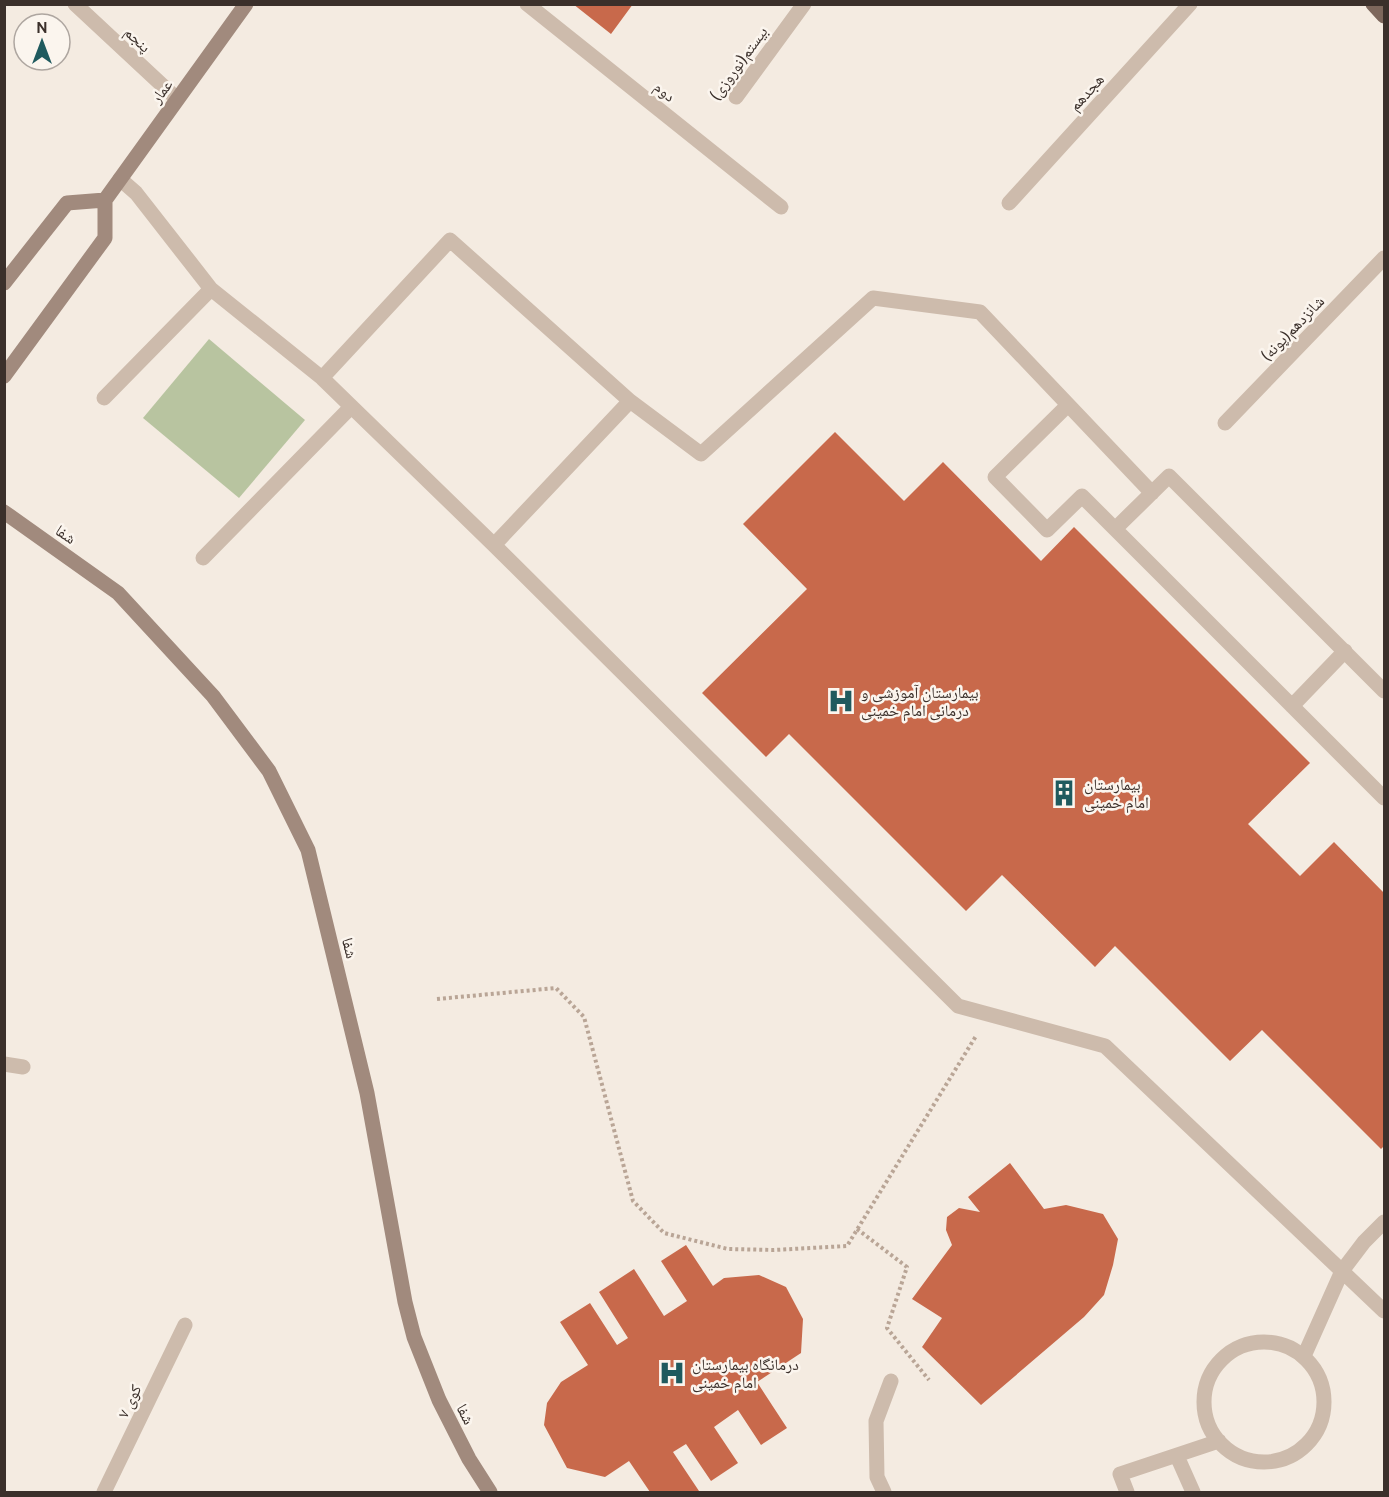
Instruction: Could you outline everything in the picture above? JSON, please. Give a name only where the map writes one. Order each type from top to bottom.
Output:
[{"type":"main road","points":[[1373,4],[1384,16]]},
{"type":"street","name":"پنجم","points":[[75,4],[177,99]]},
{"type":"street","name":"عمار","points":[[105,200],[246,4]]},
{"type":"street","name":"دوم","points":[[527,4],[781,207]]},
{"type":"street","name":"بیستم(نوروزی)","points":[[736,98],[804,4]]},
{"type":"street","name":"هجدهم","points":[[1009,203],[1190,4]]},
{"type":"street","points":[[120,179],[136,193],[211,290],[322,378],[958,1006],[1105,1046],[1384,1311]]},
{"type":"street","points":[[4,283],[67,203],[105,200],[105,238],[4,376]]},
{"type":"street","points":[[322,378],[450,240],[630,401],[701,453],[873,298],[980,312],[1152,493]]},
{"type":"street","name":"شانزدهم(پونه)","points":[[1225,423],[1384,258]]},
{"type":"street","points":[[104,398],[211,290]]},
{"type":"street","points":[[494,546],[630,401]]},
{"type":"street","points":[[1068,405],[995,477],[1047,530],[1082,496],[1384,798]]},
{"type":"street","points":[[203,558],[351,407]]},
{"type":"street","points":[[1115,529],[1169,476],[1384,691]]},
{"type":"street","name":"شفا","points":[[4,512],[118,593],[213,696],[269,771],[279,791],[308,850],[367,1093],[405,1302],[414,1337],[439,1400],[469,1459],[490,1492]]},
{"type":"street","points":[[1292,706],[1345,651]]},
{"type":"street","points":[[4,1064],[24,1067]]},
{"type":"street","points":[[1304,1356],[1342,1270],[1364,1242],[1384,1222]]},
{"type":"street","name":"کوی ۷","points":[[104,1492],[185,1325]]},
{"type":"street","points":[[1260,1342],[1288,1346],[1304,1356],[1317,1373],[1324,1392],[1323,1413],[1316,1433],[1302,1449],[1284,1459],[1263,1462],[1242,1458],[1224,1448],[1219,1441],[1211,1432],[1204,1414],[1203,1395],[1208,1377],[1218,1361],[1233,1349],[1260,1342]]},
{"type":"street","points":[[884,1492],[877,1477],[876,1421],[891,1381]]},
{"type":"street","points":[[1127,1492],[1120,1474],[1219,1441]]},
{"type":"street","points":[[1177,1456],[1193,1492]]},
{"type":"path","points":[[437,999],[556,988],[584,1017],[633,1201],[664,1233],[728,1249],[774,1250],[847,1246],[989,1015]]},
{"type":"path","points":[[857,1229],[907,1267],[887,1328],[929,1380]]},
{"type":"green space","points":[[209,339],[305,420],[239,498],[143,418]]},
{"type":"building","points":[[573,4],[633,4],[611,34]]},
{"type":"building","name":"بیمارستان امام خمینی","points":[[835,432],[904,501],[943,462],[1041,561],[1074,527],[1310,763],[1248,824],[1300,876],[1334,842],[1384,893],[1384,1146],[1381,1149],[1262,1030],[1230,1061],[1115,946],[1095,967],[1002,875],[966,911],[789,734],[766,757],[702,693],[807,589],[743,524]]},
{"type":"building","points":[[1010,1163],[1044,1209],[1066,1205],[1103,1214],[1118,1239],[1104,1295],[1084,1317],[981,1405],[922,1347],[942,1318],[912,1299],[952,1245],[946,1230],[947,1217],[959,1208],[980,1212],[968,1197]]},
{"type":"building","name":"درمانگاه بیمارستان امام خمینی","points":[[686,1245],[713,1286],[724,1278],[759,1275],[786,1287],[803,1319],[801,1353],[757,1382],[787,1428],[761,1445],[738,1410],[714,1427],[738,1463],[711,1481],[686,1444],[673,1452],[699,1491],[696,1492],[650,1492],[629,1461],[605,1477],[567,1468],[544,1425],[547,1403],[561,1382],[588,1365],[560,1322],[590,1303],[617,1345],[628,1338],[599,1292],[634,1269],[664,1316],[687,1301],[661,1261]]},
{"type":"place","name":"بیمارستان آموزشی و درمانی امام خمینی","points":[[841,701]]},
{"type":"place","name":"بیمارستان امام خمینی","points":[[1064,793]]},
{"type":"place","name":"درمانگاه بیمارستان امام خمینی","points":[[672,1373]]}]
